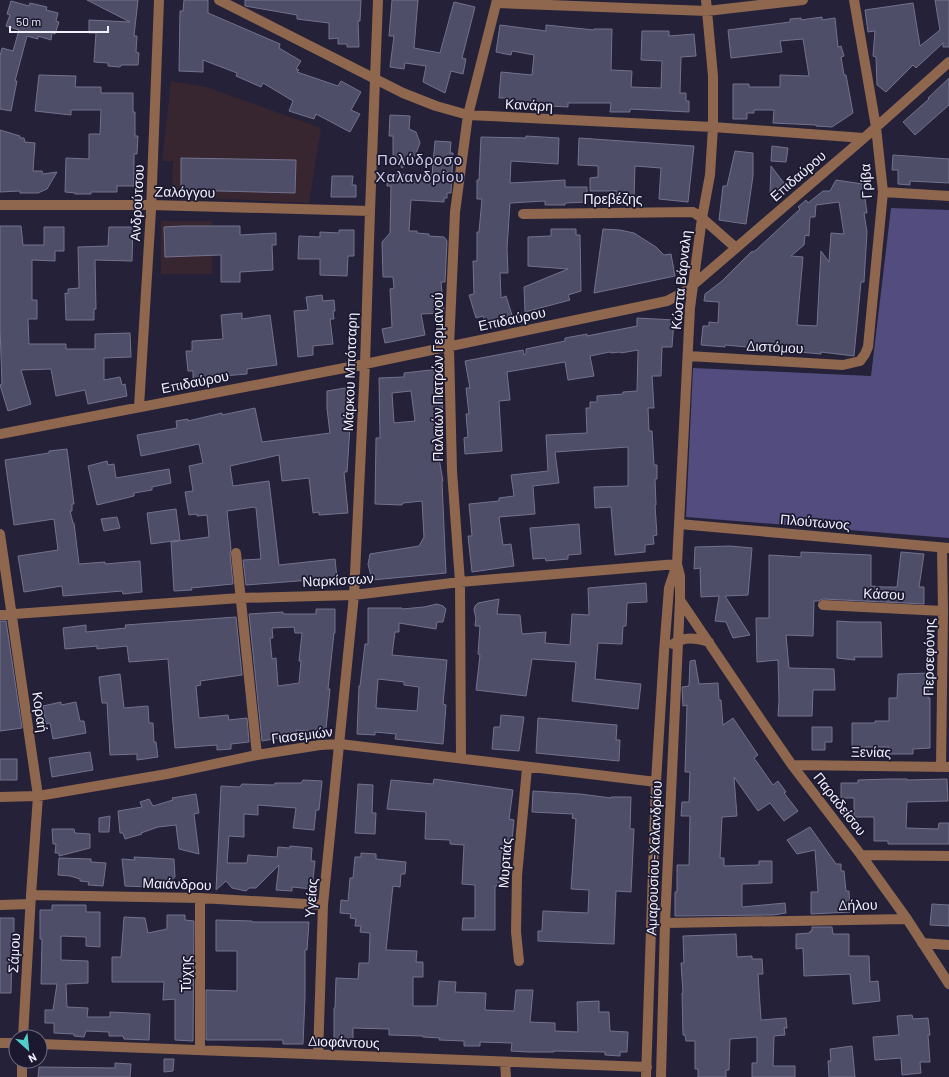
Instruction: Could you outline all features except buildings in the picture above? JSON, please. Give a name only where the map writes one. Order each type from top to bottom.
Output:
[{"type":"street","name":"Ανδρούτσου","points":[[139,407],[151,205],[159,0]]},
{"type":"street","name":"Κανάρη","points":[[219,0],[403,93],[436,106],[468,115],[713,127],[864,138]]},
{"type":"street","name":"Μάρκου Μπότσαρη","points":[[340,744],[354,595],[366,364],[378,0]]},
{"type":"street","name":"Κώστα Βάρναλη","points":[[664,652],[669,588],[677,564],[690,308],[702,218],[710,174],[713,127],[713,76],[706,0]]},
{"type":"street","points":[[497,1],[707,12],[803,0]]},
{"type":"street","name":"Γρίβα","points":[[854,0],[876,128],[883,192],[868,347],[860,361]]},
{"type":"street","name":"Παλαιών Πατρών Γερμανού","points":[[461,758],[460,582],[452,471],[449,347],[455,212],[468,115],[497,1]]},
{"type":"street","name":"Επιδαύρου","points":[[0,434],[366,364],[667,301],[686,291],[876,128],[949,62]]},
{"type":"street","points":[[883,192],[949,196]]},
{"type":"street","name":"Ζαλόγγου","points":[[0,205],[151,205],[370,211]]},
{"type":"street","name":"Πρεβέζης","points":[[523,214],[693,212],[702,218]]},
{"type":"street","points":[[702,218],[736,248]]},
{"type":"street","points":[[667,301],[675,300],[684,302],[690,308]]},
{"type":"street","name":"Διστόμου","points":[[688,356],[842,365],[860,361]]},
{"type":"street","name":"Πλούτωνος","points":[[679,524],[946,548]]},
{"type":"street","name":"Κοραή","points":[[0,534],[38,796],[30,900]]},
{"type":"street","name":"Περσεφόνης","points":[[945,767],[943,611],[946,548]]},
{"type":"street","points":[[236,553],[257,755]]},
{"type":"street","name":"Κώστα Βάρναλη","points":[[677,564],[680,576],[678,641]]},
{"type":"street","name":"Ναρκίσσων","points":[[0,615],[240,598],[354,595],[460,582],[677,564]]},
{"type":"street","name":"Παραδείσου","points":[[680,600],[792,765],[861,855],[949,984]]},
{"type":"street","name":"Κάσου","points":[[823,605],[943,611]]},
{"type":"street","points":[[664,652],[678,641],[692,638],[708,642]]},
{"type":"street","name":"Αμαρουσίου-Χαλανδρίου","points":[[661,1077],[665,923],[678,641]]},
{"type":"street","name":"Αμαρουσίου-Χαλανδρίου","points":[[646,1072],[656,782],[664,652]]},
{"type":"street","name":"Γιασεμιών","points":[[0,797],[38,796],[167,774],[257,755],[320,745],[340,744],[461,758],[527,768],[656,782]]},
{"type":"street","name":"Υγείας","points":[[318,1055],[323,905],[340,744]]},
{"type":"street","name":"Ξενίας","points":[[792,765],[945,767]]},
{"type":"street","name":"Μυρτιάς","points":[[519,960],[516,932],[517,876],[527,768]]},
{"type":"street","points":[[861,855],[949,856]]},
{"type":"street","name":"Μαιάνδρου","points":[[0,905],[30,900],[200,898],[323,905]]},
{"type":"street","name":"Τύχης","points":[[200,898],[200,1050]]},
{"type":"street","name":"Σάμου","points":[[23,1029],[30,900]]},
{"type":"street","name":"Δήλου","points":[[665,923],[906,919]]},
{"type":"street","points":[[922,943],[949,945]]},
{"type":"street","name":"Διοφάντους","points":[[48,1044],[505,1062],[646,1072]]},
{"type":"street","points":[[505,1062],[506,1077]]},
{"type":"shaded area","points":[[171,81],[206,87],[321,128],[309,203],[162,196],[162,188],[172,187],[173,161],[162,161]]},
{"type":"shaded area","points":[[891,208],[949,210],[949,538],[686,517],[693,368],[871,376]]},
{"type":"shaded area","points":[[161,221],[212,221],[212,274],[161,274]]},
{"type":"district","name":"Πολύδροσο Χαλανδρίου","points":[[420,168]]}]
